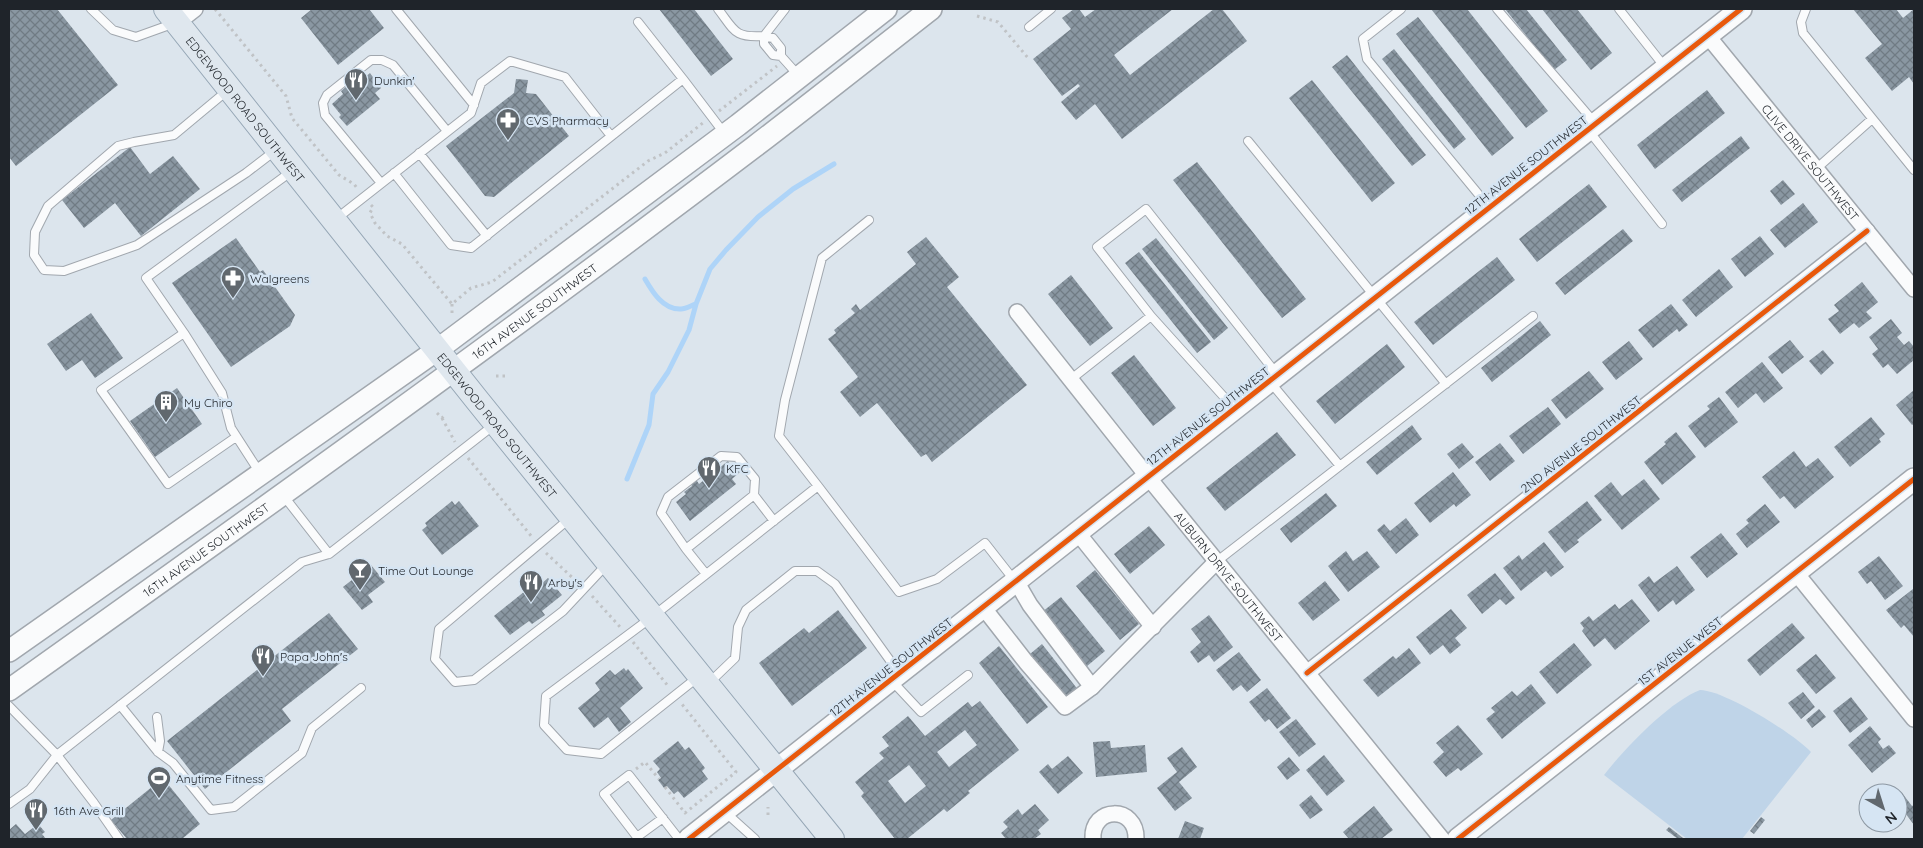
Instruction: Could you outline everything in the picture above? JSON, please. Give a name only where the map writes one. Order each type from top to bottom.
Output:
[{"type":"main road","name":"16TH AVENUE SOUTHWEST","points":[[9,651],[437,350],[725,135],[886,9]]},
{"type":"main road","name":"16TH AVENUE SOUTHWEST","points":[[9,690],[283,495],[453,370],[754,146],[931,9]]},
{"type":"main road","name":"12TH AVENUE SOUTHWEST","points":[[689,839],[1740,9]]},
{"type":"main road","name":"EDGEWOOD ROAD SOUTHWEST","points":[[179,13],[230,89],[277,149],[775,771],[832,839]]},
{"type":"main road","name":"1ST AVENUE WEST","points":[[1467,836],[1914,478]]},
{"type":"street","name":"CLIVE DRIVE SOUTHWEST","points":[[1707,35],[1914,289]]},
{"type":"street","name":"2ND AVENUE SOUTHWEST","points":[[1307,673],[1867,231]]},
{"type":"street","name":"AUBURN DRIVE SOUTHWEST","points":[[1017,312],[1216,562],[1442,839]]},
{"type":"street","points":[[1077,532],[1153,626]]},
{"type":"street","points":[[983,607],[1026,662],[1065,707],[1092,687],[1216,562]]},
{"type":"street","points":[[1796,572],[1914,719]]},
{"type":"street","points":[[1016,581],[1030,604],[1092,687]]},
{"type":"street","points":[[1093,839],[1096,825],[1101,818],[1117,814],[1126,817],[1132,822],[1136,830],[1136,839]]},
{"type":"lane","points":[[91,9],[113,30],[136,37],[179,13]]},
{"type":"lane","points":[[396,9],[474,105]]},
{"type":"lane","points":[[718,9],[739,35],[746,38],[764,36],[773,38],[781,48],[783,58],[799,77]]},
{"type":"lane","points":[[764,36],[785,9]]},
{"type":"lane","points":[[1029,27],[1051,9]]},
{"type":"lane","points":[[1401,9],[1363,39],[1367,59],[1489,207]]},
{"type":"lane","points":[[1497,9],[1545,68],[1565,88],[1662,224]]},
{"type":"lane","points":[[1619,9],[1666,68]]},
{"type":"lane","points":[[1806,9],[1801,22],[1804,34],[1914,170]]},
{"type":"lane","points":[[638,22],[725,135]]},
{"type":"lane","points":[[381,183],[325,115],[323,103],[327,95],[371,60],[382,60],[393,65],[447,131]]},
{"type":"lane","points":[[334,220],[471,113],[481,83],[510,60],[565,76],[611,136]]},
{"type":"lane","points":[[394,173],[451,245],[470,248],[683,79]]},
{"type":"lane","points":[[230,89],[174,136],[118,146],[48,206],[35,232],[34,255],[44,270],[64,271],[137,245],[246,173],[277,149]]},
{"type":"lane","points":[[1816,169],[1872,118]]},
{"type":"lane","points":[[1248,141],[1446,384]]},
{"type":"lane","points":[[419,153],[486,236]]},
{"type":"lane","points":[[261,475],[231,428],[222,393],[146,278],[294,170]]},
{"type":"lane","points":[[1234,409],[1152,316],[1097,247],[1146,209],[1340,466]]},
{"type":"lane","points":[[869,220],[822,258],[785,400],[779,436],[899,592],[937,579],[985,543],[1016,581]]},
{"type":"lane","points":[[1070,380],[1152,316]]},
{"type":"lane","points":[[1216,562],[1533,316]]},
{"type":"lane","points":[[184,333],[101,390],[168,484],[236,437]]},
{"type":"lane","points":[[9,804],[30,789],[57,755],[302,562],[329,554],[496,424]]},
{"type":"lane","points":[[706,574],[661,513],[668,497],[720,456],[737,457],[755,479],[754,495],[774,521]]},
{"type":"lane","points":[[818,486],[652,617],[546,696],[544,725],[567,750],[602,754],[675,695],[703,681],[735,658],[738,627],[746,610],[795,571],[817,571],[835,584],[895,677],[921,712],[968,675]]},
{"type":"lane","points":[[283,495],[329,554]]},
{"type":"lane","points":[[686,549],[754,495]]},
{"type":"lane","points":[[571,517],[439,629],[435,659],[456,682],[474,680],[563,611],[608,563]]},
{"type":"lane","points":[[120,705],[158,752],[173,763],[212,810],[234,806],[302,752],[312,728],[361,688]]},
{"type":"lane","points":[[9,706],[57,755],[119,839]]},
{"type":"lane","points":[[157,717],[160,741],[158,752]]},
{"type":"lane","points":[[663,818],[637,836],[604,794],[628,774],[663,818],[679,839]]},
{"type":"lane","points":[[724,811],[755,839]]},
{"type":"path","points":[[215,9],[286,96],[292,118],[338,176],[354,184],[373,207],[370,213],[375,224],[387,236],[402,244],[452,304],[452,313]]},
{"type":"path","points":[[976,16],[998,22],[1028,58]]},
{"type":"path","points":[[452,304],[471,288],[492,282],[648,161],[664,153],[783,58]]},
{"type":"path","points":[[496,376],[505,376]]},
{"type":"path","points":[[437,413],[442,418],[454,441],[539,545],[612,616],[736,772],[685,813],[665,787]]},
{"type":"path","points":[[442,418],[446,414]]},
{"type":"path","points":[[628,774],[645,762],[659,779]]},
{"type":"path","points":[[768,807],[768,815]]},
{"type":"shaded area","points":[[1700,690],[1725,697],[1758,714],[1775,724],[1811,752],[1742,839],[1687,839],[1604,775],[1648,727],[1675,705]]},
{"type":"building","points":[[9,9],[57,9],[118,85],[16,166],[9,157]]},
{"type":"building","points":[[312,9],[369,9],[384,28],[338,65],[301,18]]},
{"type":"building","points":[[659,9],[694,9],[733,59],[711,76]]},
{"type":"building","points":[[1074,9],[1079,9],[1085,17],[1096,9],[1173,9],[1114,55],[1130,75],[1214,9],[1222,9],[1247,41],[1122,139],[1095,104],[1076,120],[1061,102],[1080,86],[1078,84],[1062,96],[1033,59],[1071,29],[1062,18]]},
{"type":"building","points":[[1431,9],[1467,9],[1548,111],[1526,128]]},
{"type":"building","points":[[1505,9],[1526,9],[1567,60],[1554,70]]},
{"type":"building","points":[[1542,9],[1577,9],[1612,53],[1591,70]]},
{"type":"building","points":[[1853,9],[1896,9],[1903,18],[1914,9],[1914,84],[1909,77],[1892,91],[1865,58],[1882,44]]},
{"type":"building","points":[[1418,17],[1514,138],[1492,156],[1396,34]]},
{"type":"building","points":[[1394,49],[1466,139],[1454,149],[1382,59]]},
{"type":"building","points":[[1347,55],[1426,155],[1412,166],[1332,67]]},
{"type":"building","name":"Dunkin'","points":[[370,73],[381,88],[375,93],[380,99],[347,126],[339,117],[341,115],[332,104],[343,94],[341,91],[348,85],[351,89]]},
{"type":"building","name":"CVS Pharmacy","points":[[516,79],[528,80],[526,93],[536,94],[569,136],[494,197],[485,196],[446,146],[514,93]]},
{"type":"building","points":[[1312,80],[1395,183],[1372,202],[1289,98]]},
{"type":"building","points":[[1707,90],[1725,113],[1655,169],[1637,145]]},
{"type":"building","points":[[1741,136],[1750,148],[1682,202],[1672,190]]},
{"type":"building","points":[[130,147],[150,174],[173,156],[200,189],[141,236],[115,203],[84,228],[62,200]]},
{"type":"building","points":[[1197,162],[1306,299],[1282,318],[1173,180]]},
{"type":"building","points":[[1783,180],[1795,194],[1781,205],[1770,191]]},
{"type":"building","points":[[1589,184],[1607,207],[1537,262],[1519,239]]},
{"type":"building","points":[[1803,203],[1818,222],[1785,248],[1770,230]]},
{"type":"building","points":[[1623,229],[1633,241],[1565,295],[1555,283]]},
{"type":"building","points":[[1760,236],[1774,254],[1745,277],[1731,259]]},
{"type":"building","points":[[926,237],[959,277],[947,287],[1027,385],[932,462],[926,454],[921,457],[877,403],[860,417],[840,392],[858,377],[828,339],[836,333],[834,330],[855,313],[851,309],[856,304],[860,310],[916,264],[907,252]]},
{"type":"building","name":"Walgreens","points":[[236,238],[260,272],[263,270],[295,315],[290,326],[231,367],[172,283]]},
{"type":"building","points":[[1156,238],[1228,328],[1214,340],[1142,249]]},
{"type":"building","points":[[1139,252],[1211,342],[1197,353],[1125,263]]},
{"type":"building","points":[[1497,257],[1515,280],[1433,345],[1414,322]]},
{"type":"building","points":[[1719,269],[1733,287],[1696,317],[1682,300]]},
{"type":"building","points":[[1071,275],[1113,328],[1090,346],[1048,294]]},
{"type":"building","points":[[1862,282],[1878,302],[1866,312],[1872,318],[1859,328],[1854,323],[1840,334],[1828,319],[1839,311],[1834,305]]},
{"type":"building","points":[[1671,304],[1688,325],[1679,332],[1677,329],[1653,348],[1638,330]]},
{"type":"building","points":[[91,313],[123,358],[95,378],[82,360],[66,371],[47,344]]},
{"type":"building","points":[[1891,319],[1902,333],[1897,337],[1904,345],[1909,341],[1914,347],[1914,360],[1897,374],[1888,364],[1883,368],[1872,354],[1878,349],[1869,337]]},
{"type":"building","points":[[1540,321],[1551,335],[1492,382],[1481,368]]},
{"type":"building","points":[[1790,340],[1804,357],[1782,374],[1768,357]]},
{"type":"building","points":[[1629,341],[1643,359],[1616,380],[1602,362]]},
{"type":"building","points":[[1387,344],[1405,367],[1335,424],[1316,401]]},
{"type":"building","points":[[1823,350],[1834,363],[1821,375],[1809,361]]},
{"type":"building","points":[[1134,355],[1176,408],[1153,426],[1111,373]]},
{"type":"building","points":[[1762,362],[1783,388],[1764,403],[1756,393],[1738,408],[1725,392]]},
{"type":"building","points":[[1589,371],[1604,389],[1566,419],[1551,400]]},
{"type":"building","name":"My Chiro","points":[[177,388],[202,424],[155,457],[130,421]]},
{"type":"building","points":[[1914,390],[1914,424],[1912,425],[1896,405]]},
{"type":"building","points":[[1719,397],[1738,422],[1705,448],[1688,426],[1710,409],[1707,406]]},
{"type":"building","points":[[1548,407],[1561,424],[1523,454],[1509,436]]},
{"type":"building","points":[[1871,417],[1885,434],[1879,439],[1881,442],[1850,467],[1834,447]]},
{"type":"building","points":[[1412,425],[1422,439],[1377,475],[1366,462]]},
{"type":"building","points":[[1277,432],[1296,455],[1225,511],[1206,488]]},
{"type":"building","points":[[1676,432],[1696,457],[1662,485],[1644,462],[1666,444],[1664,442]]},
{"type":"building","points":[[1462,443],[1474,457],[1459,469],[1447,454]]},
{"type":"building","points":[[1500,443],[1515,461],[1490,481],[1475,462]]},
{"type":"building","points":[[1794,451],[1806,467],[1818,458],[1834,477],[1795,509],[1784,496],[1780,499],[1762,477]]},
{"type":"building","name":"KFC","points":[[728,461],[730,465],[733,463],[740,472],[732,479],[736,484],[690,521],[676,502],[686,494],[684,492],[692,486],[690,483],[695,478],[699,484]]},
{"type":"building","points":[[1453,472],[1471,495],[1456,507],[1454,504],[1430,523],[1414,503]]},
{"type":"building","points":[[1644,479],[1660,499],[1622,530],[1594,496],[1611,482],[1622,496]]},
{"type":"building","points":[[1326,493],[1337,506],[1291,543],[1280,529]]},
{"type":"building","points":[[452,501],[455,505],[459,501],[479,526],[442,555],[422,530],[427,526],[425,523]]},
{"type":"building","points":[[1587,501],[1602,520],[1577,540],[1579,542],[1565,553],[1548,532]]},
{"type":"building","points":[[1765,504],[1780,522],[1747,548],[1736,534],[1749,523],[1746,520]]},
{"type":"building","points":[[1406,518],[1419,535],[1396,554],[1377,530],[1384,524],[1390,531]]},
{"type":"building","points":[[1149,526],[1165,545],[1130,574],[1114,554]]},
{"type":"building","points":[[1721,533],[1738,554],[1707,578],[1690,557]]},
{"type":"building","points":[[1544,542],[1564,567],[1551,577],[1546,571],[1521,591],[1503,568],[1519,555],[1522,560]]},
{"type":"building","points":[[1346,551],[1353,561],[1367,551],[1380,567],[1348,592],[1328,566]]},
{"type":"building","points":[[1879,556],[1903,586],[1885,600],[1871,581],[1867,584],[1858,572]]},
{"type":"building","name":"Time Out Lounge","points":[[371,565],[385,582],[368,595],[373,602],[362,610],[343,587]]},
{"type":"building","points":[[1677,566],[1695,590],[1676,605],[1673,600],[1658,612],[1638,585],[1649,576],[1654,583]]},
{"type":"building","points":[[1095,570],[1139,624],[1120,640],[1076,586]]},
{"type":"building","points":[[1495,573],[1515,598],[1506,605],[1500,599],[1482,614],[1467,595]]},
{"type":"building","name":"Arby's","points":[[548,578],[562,595],[542,611],[545,615],[532,624],[529,621],[510,635],[494,616],[530,587],[533,591]]},
{"type":"building","points":[[1325,581],[1340,600],[1313,621],[1298,603]]},
{"type":"building","points":[[1913,589],[1914,637],[1904,625],[1901,628],[1886,610]]},
{"type":"building","points":[[1061,597],[1105,651],[1086,667],[1042,612]]},
{"type":"building","points":[[1632,599],[1650,621],[1615,650],[1605,638],[1594,647],[1582,631],[1584,628],[1580,623],[1589,616],[1593,621],[1615,604],[1619,609]]},
{"type":"building","points":[[1451,609],[1467,628],[1455,638],[1461,645],[1450,654],[1443,645],[1430,655],[1416,637]]},
{"type":"building","points":[[838,610],[867,648],[792,706],[759,663],[804,628],[809,633]]},
{"type":"building","points":[[329,613],[358,649],[282,709],[291,721],[205,789],[167,741]]},
{"type":"building","points":[[1209,615],[1233,647],[1214,662],[1209,655],[1198,663],[1190,652],[1201,642],[1191,629]]},
{"type":"building","points":[[1792,623],[1805,638],[1760,676],[1747,660]]},
{"type":"building","points":[[1574,643],[1592,665],[1557,694],[1539,672]]},
{"type":"building","points":[[1042,644],[1079,691],[1068,700],[1030,654]]},
{"type":"building","points":[[999,646],[1048,707],[1027,724],[979,663]]},
{"type":"building","points":[[1409,648],[1421,663],[1378,697],[1363,680],[1393,656],[1396,659]]},
{"type":"building","points":[[1239,652],[1261,680],[1247,692],[1241,685],[1233,691],[1216,670]]},
{"type":"building","points":[[1816,654],[1836,678],[1816,694],[1796,670]]},
{"type":"building","points":[[624,668],[626,671],[628,669],[643,688],[620,708],[631,722],[619,732],[608,717],[594,728],[578,708],[600,690],[595,683],[610,670],[615,675]]},
{"type":"building","points":[[1531,684],[1546,703],[1502,739],[1486,719],[1495,712],[1491,708],[1512,691],[1517,696]]},
{"type":"building","points":[[1267,688],[1291,718],[1277,729],[1269,719],[1265,722],[1249,702]]},
{"type":"building","points":[[1803,692],[1815,707],[1801,719],[1788,703]]},
{"type":"building","points":[[1851,697],[1868,719],[1850,733],[1833,711]]},
{"type":"building","points":[[980,701],[1019,750],[968,791],[970,793],[947,812],[944,809],[907,839],[895,839],[861,796],[864,793],[855,782],[884,758],[879,753],[889,746],[882,737],[908,716],[925,736],[968,702],[972,707]],"holes":[[[965,730],[977,745],[949,767],[937,752]],[[909,765],[926,786],[905,803],[888,781]]]},
{"type":"building","points":[[1819,709],[1826,717],[1812,728],[1806,720]]},
{"type":"building","points":[[1296,719],[1316,744],[1299,757],[1279,732]]},
{"type":"building","points":[[1458,725],[1483,754],[1461,771],[1458,768],[1446,777],[1433,762],[1444,752],[1436,743]]},
{"type":"building","points":[[1870,726],[1881,739],[1878,742],[1883,749],[1889,745],[1896,753],[1872,773],[1848,745]]},
{"type":"building","points":[[678,741],[685,750],[689,747],[705,768],[702,771],[708,779],[684,798],[678,791],[674,794],[667,786],[664,788],[658,780],[661,778],[657,772],[660,769],[653,761]]},
{"type":"building","points":[[1110,741],[1111,748],[1145,745],[1147,772],[1096,777],[1093,742]]},
{"type":"building","points":[[1182,747],[1197,767],[1179,782],[1192,798],[1175,811],[1157,788],[1177,772],[1167,758]]},
{"type":"building","points":[[1324,755],[1345,781],[1327,796],[1306,770]]},
{"type":"building","points":[[1068,756],[1083,773],[1058,794],[1039,772],[1048,764],[1052,769]]},
{"type":"building","points":[[1289,757],[1300,770],[1287,780],[1277,767]]},
{"type":"building","name":"Anytime Fitness","points":[[163,778],[200,824],[182,839],[127,839],[111,820]]},
{"type":"building","points":[[1311,795],[1323,810],[1310,819],[1299,805]]},
{"type":"building","points":[[1908,801],[1912,806],[1914,805],[1914,825],[1908,817]]},
{"type":"building","points":[[1035,804],[1049,820],[1038,830],[1041,834],[1034,839],[1006,839],[1001,833],[1008,827],[1003,822],[1018,809],[1022,815]]},
{"type":"building","points":[[1374,806],[1393,830],[1381,839],[1349,839],[1343,832]]},
{"type":"building","points":[[1761,817],[1765,820],[1754,834],[1750,831]]},
{"type":"building","points":[[1185,821],[1204,828],[1200,839],[1178,839]]},
{"type":"building","name":"16th Ave Grill","points":[[16,824],[25,834],[38,824],[45,832],[42,834],[46,839],[9,839],[9,830]]},
{"type":"building","points":[[1669,827],[1683,838],[1678,839],[1666,830]]},
{"type":"waterway","points":[[627,479],[649,425],[653,394],[668,372],[689,330],[696,304],[710,269],[758,217],[793,189],[834,164]]},
{"type":"waterway","points":[[645,279],[659,299],[669,306],[681,309],[696,304]]},
{"type":"cycle path","points":[[689,839],[1741,9]]},
{"type":"cycle path","points":[[1307,673],[1867,231]]},
{"type":"cycle path","points":[[1458,839],[1914,479]]},
{"type":"place","name":"Dunkin'","points":[[356,101]]},
{"type":"place","name":"CVS Pharmacy","points":[[508,141]]},
{"type":"place","name":"Walgreens","points":[[233,299]]},
{"type":"place","name":"My Chiro","points":[[166,423]]},
{"type":"place","name":"KFC","points":[[709,489]]},
{"type":"place","name":"Time Out Lounge","points":[[360,591]]},
{"type":"place","name":"Arby's","points":[[531,603]]},
{"type":"place","name":"Papa John's","points":[[263,677]]},
{"type":"place","name":"Anytime Fitness","points":[[159,799]]},
{"type":"place","name":"16th Ave Grill","points":[[36,831]]}]
